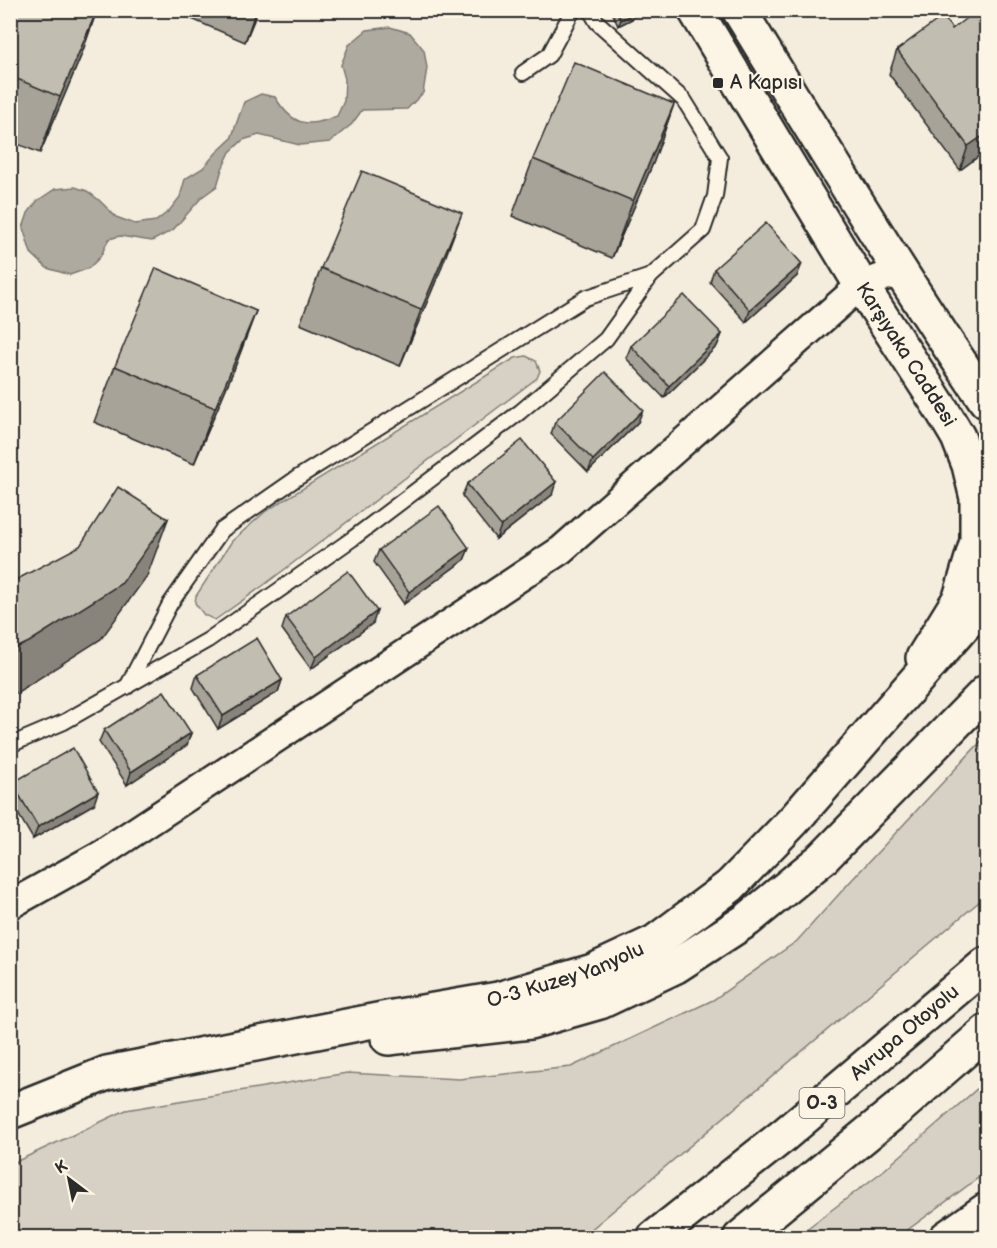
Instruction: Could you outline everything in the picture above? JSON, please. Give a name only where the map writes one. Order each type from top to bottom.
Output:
[{"type":"main road","name":"Karşıyaka Caddesi","points":[[695,10],[861,285],[958,437],[969,465],[977,498],[977,541],[960,598],[886,715]]},
{"type":"main road","name":"Karşıyaka Caddesi","points":[[739,10],[900,272],[987,401]]},
{"type":"main road","name":"O-3 Kuzey Yanyolu","points":[[10,1112],[107,1073],[393,1017],[498,999],[593,971],[655,942],[730,886],[794,820],[987,600]]},
{"type":"main road","points":[[206,1053],[254,1054],[530,1022],[600,1002],[676,966],[747,920],[823,858],[987,692]]},
{"type":"main road","name":"Avrupa Otoyolu","points":[[654,1238],[784,1135],[987,964]]},
{"type":"main road","name":"O-3","points":[[740,1238],[900,1107],[987,1032]]},
{"type":"main road","points":[[946,1238],[987,1210]]},
{"type":"street","points":[[10,905],[98,856],[561,550],[861,285],[900,272]]},
{"type":"lane","points":[[523,73],[549,56],[573,10]]},
{"type":"lane","points":[[10,745],[64,722],[208,640],[352,539],[520,412],[606,339],[651,276],[703,230],[715,196],[720,158],[684,100],[597,22],[590,10]]},
{"type":"lane","points":[[127,687],[170,604],[222,530],[297,478],[585,298],[651,276]]},
{"type":"shaded area","points":[[390,27],[410,33],[424,50],[427,68],[423,93],[407,109],[362,110],[352,124],[330,142],[300,145],[259,135],[243,140],[230,152],[217,186],[202,197],[173,230],[152,241],[120,236],[109,239],[100,257],[89,268],[70,275],[47,268],[31,253],[23,228],[28,213],[37,201],[55,189],[75,187],[87,191],[116,217],[135,224],[156,221],[169,211],[180,197],[185,179],[203,168],[231,139],[244,102],[261,94],[275,97],[288,114],[301,122],[317,122],[337,116],[344,101],[345,79],[341,65],[349,45],[367,30]]},
{"type":"shaded area","points":[[526,356],[536,361],[540,371],[537,378],[215,620],[204,615],[195,603],[196,596],[232,541],[266,511],[515,358]]},
{"type":"shaded area","points":[[986,736],[986,896],[582,1237],[11,1237],[11,1164],[126,1110],[347,1073],[459,1079],[571,1067],[713,1000],[797,941]]},
{"type":"shaded area","points":[[986,1081],[986,1172],[898,1237],[796,1237],[883,1171]]},
{"type":"building","points":[[10,10],[97,10],[60,97],[10,76]]},
{"type":"building","points":[[616,10],[633,10],[634,13],[621,20]]},
{"type":"building","points":[[977,10],[987,10],[987,133],[968,146],[897,50],[943,16],[952,29]]},
{"type":"building","points":[[574,62],[674,104],[633,201],[533,159]]},
{"type":"building","points":[[362,171],[462,213],[421,310],[321,268]]},
{"type":"building","points":[[766,223],[802,264],[750,310],[714,269]]},
{"type":"building","points":[[156,268],[256,311],[215,408],[115,366]]},
{"type":"building","points":[[684,295],[722,334],[669,386],[631,346]]},
{"type":"building","points":[[605,372],[643,410],[593,460],[555,422]]},
{"type":"building","points":[[522,440],[556,482],[501,526],[467,484]]},
{"type":"building","points":[[118,487],[168,519],[122,583],[29,642],[10,651],[10,583],[80,546]]},
{"type":"building","points":[[439,506],[469,548],[409,592],[379,550]]},
{"type":"building","points":[[348,571],[377,611],[316,657],[286,617]]},
{"type":"building","points":[[257,638],[282,680],[223,716],[197,675]]},
{"type":"building","points":[[164,691],[191,733],[131,772],[104,730]]},
{"type":"building","points":[[73,748],[98,792],[38,827],[12,783]]},
{"type":"place","name":"A Kapısı","points":[[718,83]]}]
